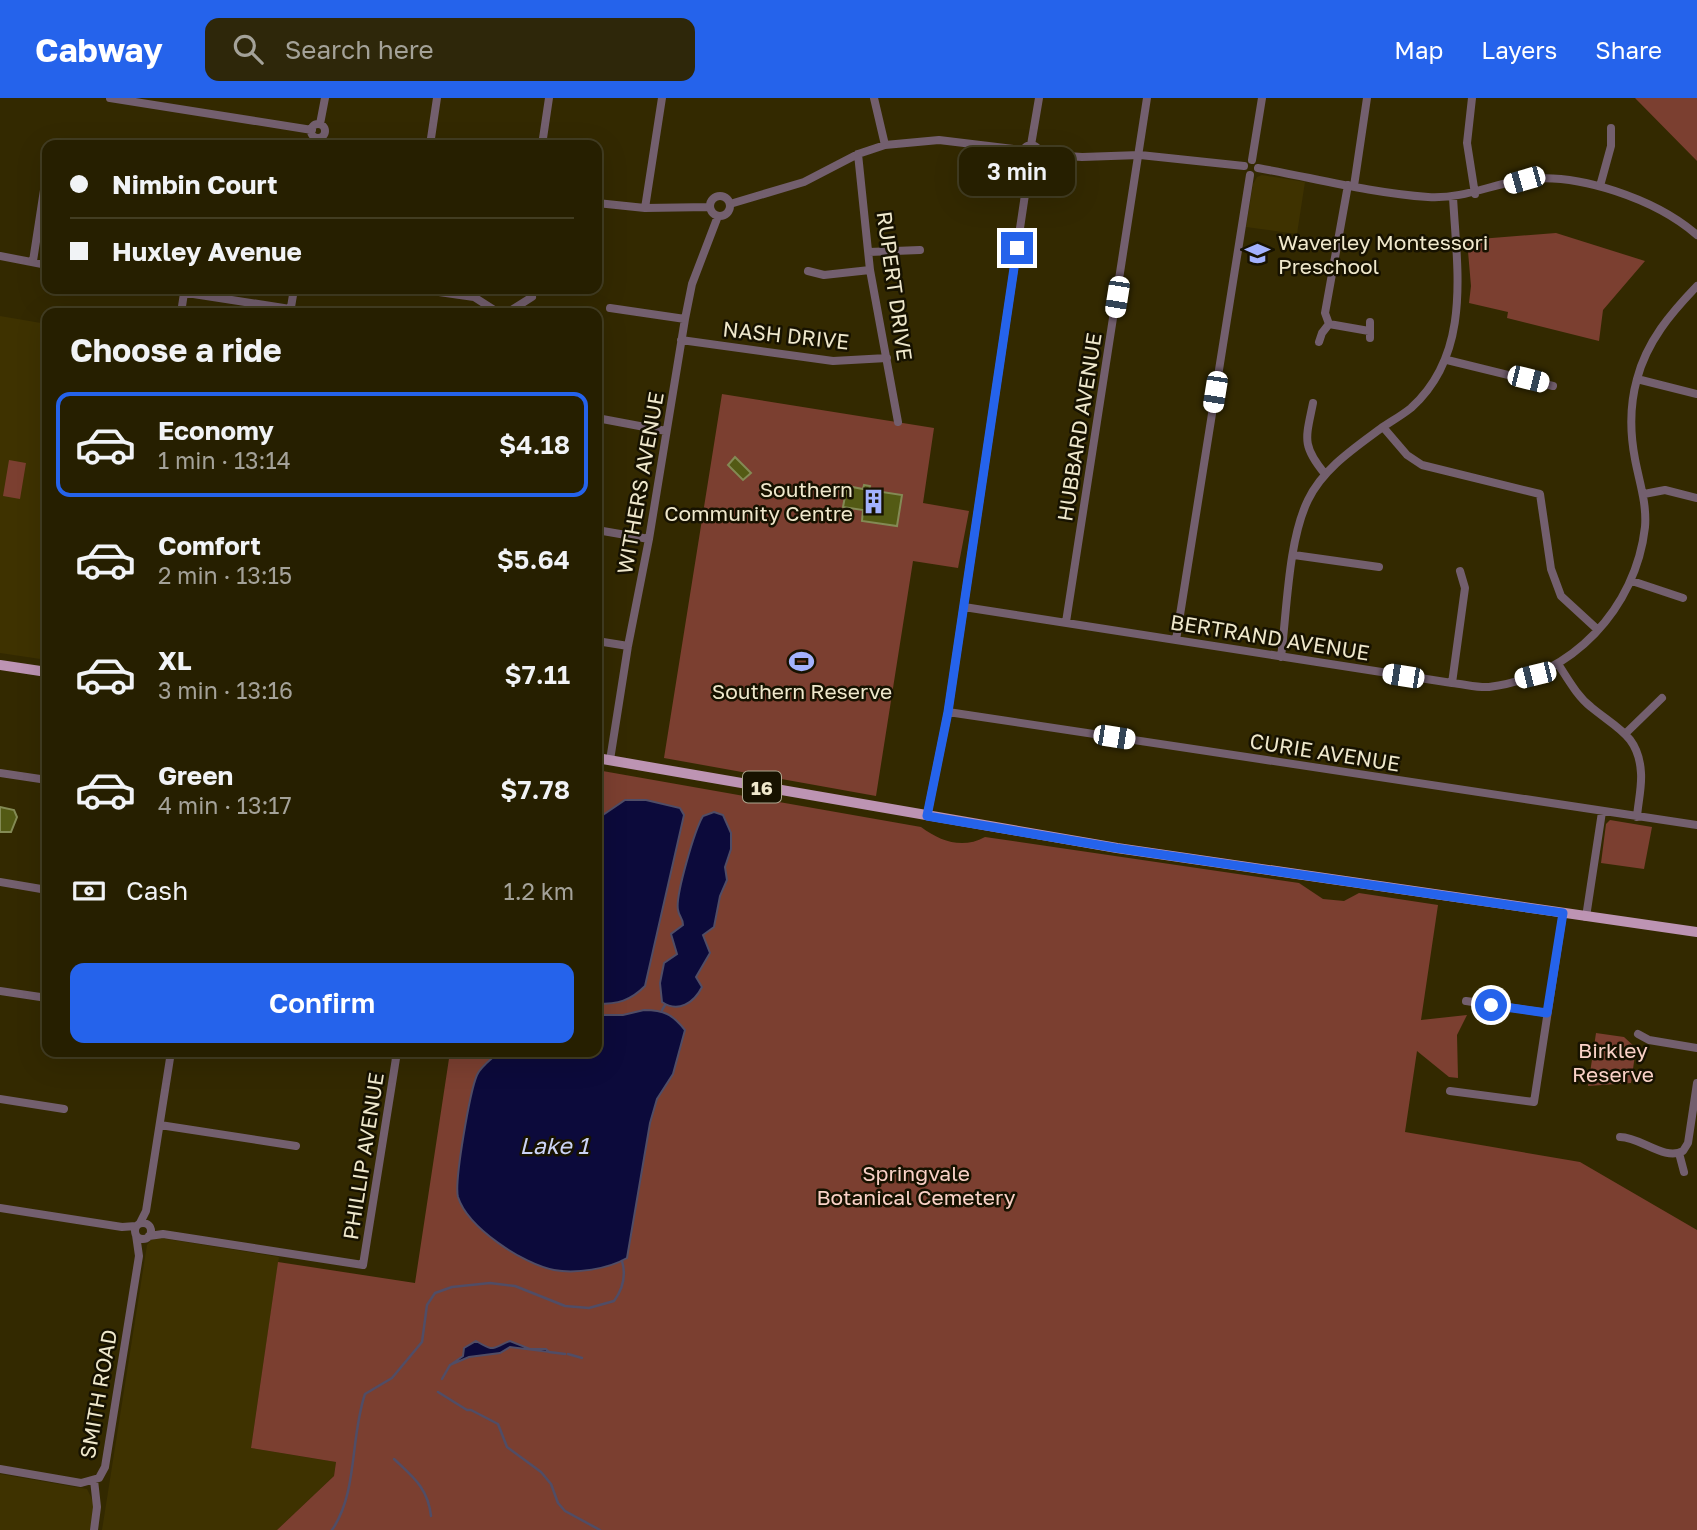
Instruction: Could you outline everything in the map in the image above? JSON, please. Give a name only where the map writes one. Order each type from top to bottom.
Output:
[{"type":"main road","points":[[0,665],[42,671]]},
{"type":"main road","name":"16","points":[[602,759],[1116,848],[1697,932]]},
{"type":"street","points":[[110,98],[325,129],[325,133],[318,140]]},
{"type":"street","points":[[316,127],[324,98]]},
{"type":"street","points":[[431,140],[438,98]]},
{"type":"street","points":[[543,140],[549,98]]},
{"type":"street","points":[[645,208],[662,98]]},
{"type":"street","points":[[874,98],[885,145]]},
{"type":"street","points":[[1031,161],[1025,158],[1038,98]]},
{"type":"street","name":"HUBBARD AVENUE","points":[[1066,622],[1147,98]]},
{"type":"street","points":[[927,816],[948,712],[1031,161],[1039,154],[1082,157],[1140,155],[1244,166],[1252,160],[1262,98]]},
{"type":"street","points":[[1329,324],[1325,313],[1367,98]]},
{"type":"street","points":[[1472,98],[1467,144],[1475,194]]},
{"type":"street","points":[[1601,186],[1611,146],[1611,128]]},
{"type":"street","points":[[730,204],[804,182],[858,154],[885,145],[939,140],[1036,146],[1039,154]]},
{"type":"street","name":"RUPERT DRIVE","points":[[858,154],[870,270],[898,422]]},
{"type":"street","points":[[1252,160],[1258,168],[1412,195],[1453,197],[1475,194],[1524,180],[1573,181],[1601,186],[1678,218],[1697,235]]},
{"type":"street","points":[[1244,166],[1245,172],[1250,174],[1258,168]]},
{"type":"street","points":[[1176,640],[1250,174]]},
{"type":"street","points":[[719,196],[726,197],[730,204],[727,214],[718,216],[710,206],[712,200],[719,196]]},
{"type":"street","points":[[1280,657],[1298,524],[1308,498],[1325,474],[1351,450],[1411,408],[1432,384],[1447,360],[1459,287],[1453,197]]},
{"type":"street","points":[[33,261],[42,203]]},
{"type":"street","points":[[602,204],[645,208],[710,206]]},
{"type":"street","name":"WITHERS AVENUE","points":[[610,761],[685,319],[692,284],[718,216]]},
{"type":"street","points":[[869,252],[920,250]]},
{"type":"street","points":[[0,256],[42,264]]},
{"type":"street","points":[[808,271],[824,275],[870,270]]},
{"type":"street","name":"BERTRAND AVENUE","points":[[964,607],[1452,683],[1488,687],[1535,675],[1558,664],[1598,630],[1614,612],[1632,581],[1645,526],[1643,494],[1634,457],[1631,418],[1637,379],[1650,345],[1667,318],[1697,286]]},
{"type":"street","points":[[190,294],[272,308]]},
{"type":"street","points":[[453,294],[474,297],[491,308]]},
{"type":"street","points":[[515,308],[532,297]]},
{"type":"street","points":[[610,308],[685,319]]},
{"type":"street","points":[[1329,324],[1370,330]]},
{"type":"street","points":[[1320,342],[1322,333],[1329,324]]},
{"type":"street","name":"NASH DRIVE","points":[[681,340],[833,361],[887,358]]},
{"type":"street","points":[[1447,360],[1553,386]]},
{"type":"street","points":[[1637,379],[1697,394]]},
{"type":"street","points":[[1313,403],[1307,434],[1309,455],[1325,474]]},
{"type":"street","points":[[602,419],[666,431]]},
{"type":"street","points":[[1383,427],[1407,455],[1422,465],[1540,494],[1551,569],[1561,596],[1598,630]]},
{"type":"street","points":[[1643,494],[1665,490],[1697,498]]},
{"type":"street","points":[[602,531],[649,539]]},
{"type":"street","points":[[1294,555],[1379,567]]},
{"type":"street","points":[[1452,683],[1465,588],[1460,571]]},
{"type":"street","points":[[1632,581],[1684,598]]},
{"type":"street","points":[[602,642],[628,646]]},
{"type":"street","points":[[1558,664],[1577,693],[1592,708],[1626,733],[1635,748],[1641,773],[1637,817]]},
{"type":"street","points":[[1626,733],[1662,698]]},
{"type":"street","name":"CURIE AVENUE","points":[[948,712],[1602,813],[1697,825]]},
{"type":"street","points":[[0,773],[42,779]]},
{"type":"street","points":[[1586,917],[1602,813]]},
{"type":"street","points":[[0,882],[42,889]]},
{"type":"street","points":[[1450,1091],[1534,1102],[1563,913]]},
{"type":"street","points":[[0,991],[42,997]]},
{"type":"street","points":[[1466,1001],[1547,1013]]},
{"type":"street","points":[[1638,1034],[1649,1040],[1697,1048]]},
{"type":"street","points":[[0,1208],[143,1231],[170,1057]]},
{"type":"street","name":"PHILLIP AVENUE","points":[[143,1231],[363,1265],[397,1057]]},
{"type":"street","points":[[1620,1137],[1631,1137],[1668,1154],[1679,1153],[1688,1143],[1697,1083]]},
{"type":"street","points":[[0,1099],[64,1109]]},
{"type":"street","points":[[160,1125],[296,1146]]},
{"type":"street","points":[[1679,1153],[1684,1172]]},
{"type":"street","name":"SMITH ROAD","points":[[0,1469],[81,1483],[99,1478],[105,1468],[143,1231]]},
{"type":"street","points":[[94,1480],[97,1507],[94,1530]]},
{"type":"shaded area","points":[[1262,175],[1305,182],[1297,234],[1246,227],[1253,184],[1257,177]]},
{"type":"shaded area","points":[[0,316],[42,323],[42,659],[0,653]]},
{"type":"shaded area","points":[[160,1238],[279,1257],[251,1448],[336,1462],[334,1476],[277,1530],[102,1530],[147,1245],[151,1240]]},
{"type":"shaded area","points":[[0,1474],[87,1489],[94,1503],[90,1530],[0,1530]]},
{"type":"green space","points":[[1635,98],[1697,98],[1697,161]]},
{"type":"green space","points":[[1556,233],[1645,261],[1603,310],[1599,341],[1507,318],[1508,312],[1469,303],[1471,286],[1467,240]]},
{"type":"green space","name":"Southern Reserve","points":[[722,394],[934,428],[923,503],[969,511],[958,568],[913,561],[876,796],[664,758]]},
{"type":"green space","points":[[9,460],[26,463],[20,499],[3,496]]},
{"type":"green space","name":"Springvale Botanical Cemetery","points":[[602,771],[921,827],[936,837],[952,842],[969,843],[985,837],[1299,883],[1323,899],[1344,901],[1359,893],[1438,905],[1421,1020],[1467,1015],[1457,1035],[1458,1078],[1449,1077],[1417,1051],[1405,1132],[1580,1162],[1697,1230],[1697,1530],[277,1530],[334,1476],[336,1462],[251,1448],[278,1262],[415,1283],[449,1057],[602,1057]]},
{"type":"green space","points":[[1610,820],[1652,827],[1644,869],[1601,863],[1606,824]]},
{"type":"green space","name":"Birkley Reserve","points":[[1596,1033],[1624,1037],[1636,1048],[1631,1083],[1588,1086]]},
{"type":"water","points":[[625,800],[646,800],[680,808],[684,815],[645,986],[623,1001],[602,1004],[602,816]]},
{"type":"water","points":[[714,812],[723,815],[731,833],[731,849],[725,867],[727,880],[720,896],[714,927],[703,935],[710,953],[696,977],[702,987],[690,1002],[674,1007],[662,1002],[660,983],[664,963],[677,954],[671,934],[683,925],[678,902],[691,848],[703,816]]},
{"type":"water","name":"Lake 1","points":[[644,1010],[657,1011],[676,1020],[685,1030],[673,1074],[657,1099],[650,1123],[627,1258],[601,1268],[582,1271],[554,1270],[527,1260],[498,1243],[473,1221],[458,1197],[463,1136],[477,1075],[494,1057],[602,1057],[602,1015],[623,1015]]},
{"type":"water","points":[[476,1341],[493,1348],[510,1341],[530,1349],[546,1349],[549,1352],[510,1347],[500,1353],[469,1357],[450,1365],[463,1356],[464,1348]]},
{"type":"building","points":[[735,457],[751,473],[743,480],[728,465]]},
{"type":"building","name":"Southern Community Centre","points":[[864,485],[870,486],[869,490],[902,495],[897,526],[862,521],[863,510],[843,507],[847,486],[863,489]]},
{"type":"building","points":[[0,807],[14,810],[17,817],[11,832],[0,832]]},
{"type":"waterway","points":[[662,1010],[665,1005]]},
{"type":"waterway","points":[[332,1530],[346,1499],[365,1394],[392,1378],[422,1342],[427,1305],[435,1293],[452,1287],[490,1283],[515,1286],[565,1306],[589,1308],[614,1301],[623,1282],[622,1261]]},
{"type":"waterway","points":[[549,1352],[565,1354]]},
{"type":"waterway","points":[[568,1354],[582,1358]]},
{"type":"waterway","points":[[442,1379],[450,1365]]},
{"type":"waterway","points":[[438,1392],[467,1410],[498,1424],[507,1447],[541,1472],[551,1484],[558,1503],[565,1511],[600,1530]]},
{"type":"waterway","points":[[394,1459],[423,1490],[431,1516]]},
{"type":"place","name":"Waverley Montessori Preschool","points":[[1258,254]]},
{"type":"place","name":"Southern Community Centre","points":[[873,501]]},
{"type":"place","name":"Southern Reserve","points":[[802,662]]},
{"type":"route","points":[[1017,248],[948,712],[927,816],[1116,848],[1563,913],[1547,1013],[1491,1005]]}]
